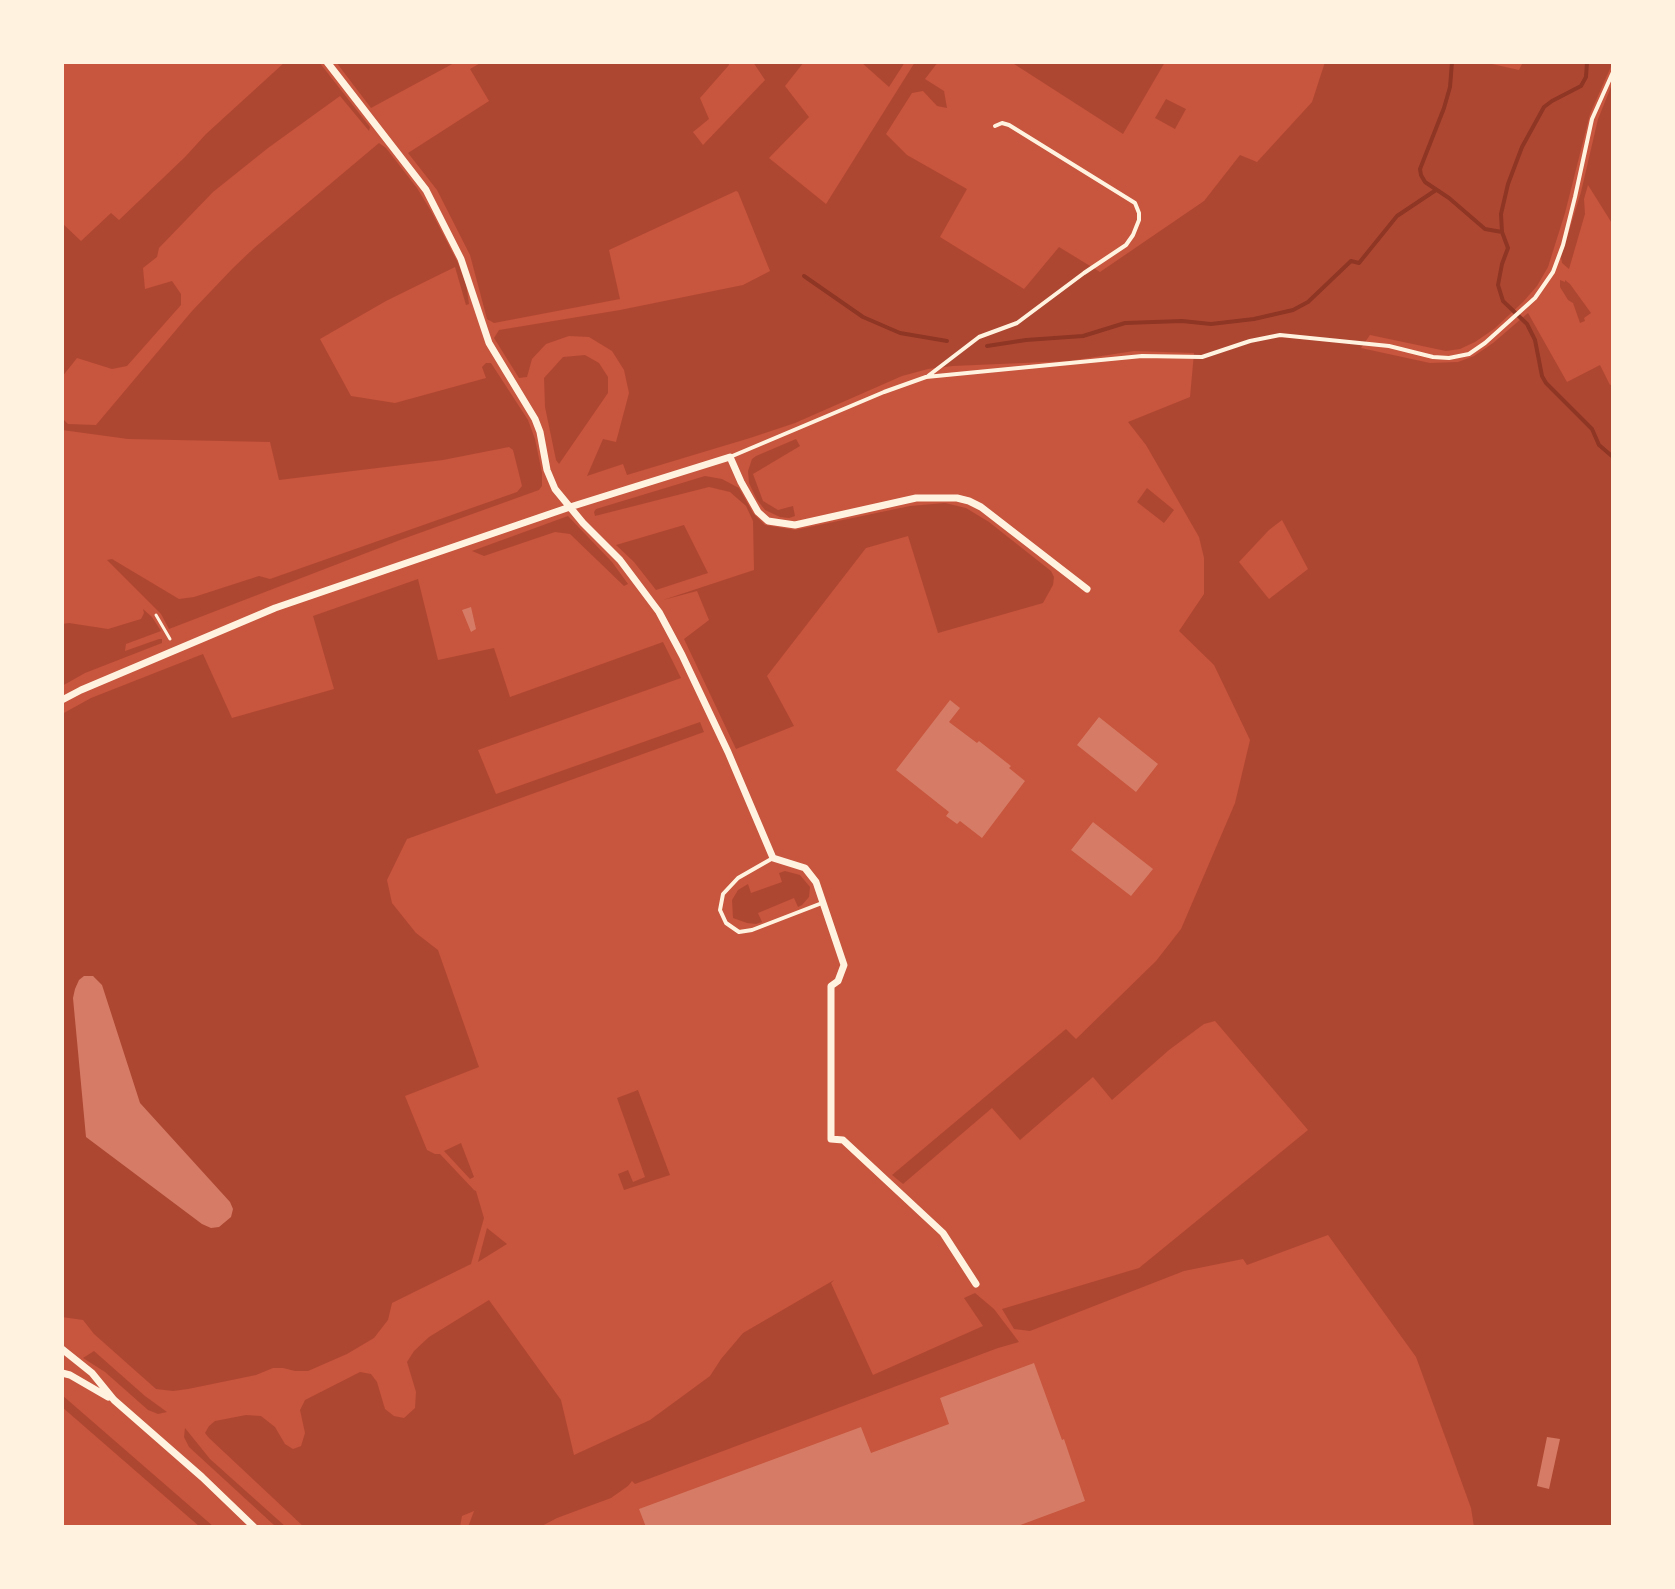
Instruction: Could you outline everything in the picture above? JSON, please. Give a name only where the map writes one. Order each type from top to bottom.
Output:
[{"type":"street","points":[[327,62],[426,190],[461,259],[489,343],[535,419],[547,470],[555,489],[620,560],[659,612],[728,752],[773,858],[805,868],[816,882],[844,965],[838,981],[831,986],[831,1139],[843,1140],[943,1233],[976,1284]]},
{"type":"street","points":[[62,700],[275,608],[570,507],[730,457],[758,512],[768,521],[795,525],[916,498],[957,498],[989,512],[1087,589]]},
{"type":"street","points":[[62,1349],[92,1373],[114,1400],[254,1527]]},
{"type":"street","points":[[62,1373],[114,1400]]},
{"type":"lane","points":[[730,457],[926,377],[1142,356],[1202,357],[1280,335],[1389,346],[1433,357],[1469,354],[1535,298],[1556,266],[1592,119],[1613,72]]},
{"type":"lane","points":[[926,377],[979,337],[1017,323],[1126,245],[1139,220],[1135,203],[1009,125],[1002,123],[995,126]]},
{"type":"lane","points":[[773,858],[738,878],[723,894],[720,910],[726,923],[739,932],[752,930],[822,903]]},
{"type":"path","points":[[156,615],[167,633]]},
{"type":"shaded area","points":[[285,62],[319,62],[370,127],[369,131],[340,96],[213,192],[159,248],[157,257],[143,268],[145,289],[172,281],[181,294],[181,305],[127,366],[112,369],[77,358],[62,377],[62,223],[81,241],[111,213],[119,220]]},
{"type":"shaded area","points":[[336,62],[456,62],[371,108]]},
{"type":"shaded area","points":[[482,62],[728,62],[729,65],[700,98],[709,119],[693,132],[703,145],[765,80],[753,62],[804,62],[785,86],[809,117],[769,158],[826,204],[915,62],[938,62],[925,79],[944,91],[947,108],[937,106],[923,91],[912,93],[886,134],[907,155],[967,189],[940,237],[1024,289],[1059,247],[1100,272],[1204,201],[1240,155],[1257,162],[1312,102],[1325,62],[1483,62],[1519,70],[1523,62],[1613,62],[1590,114],[1548,267],[1523,302],[1494,329],[1460,349],[1446,351],[1370,335],[1361,348],[1430,363],[1458,362],[1493,343],[1528,313],[1567,382],[1600,365],[1610,385],[1613,384],[1613,1525],[1474,1527],[1471,1508],[1416,1357],[1328,1235],[1247,1265],[1243,1259],[1184,1271],[1030,1331],[1014,1329],[1002,1309],[1139,1268],[1308,1130],[1215,1021],[1204,1024],[1169,1050],[1112,1100],[1093,1077],[1020,1140],[992,1108],[903,1184],[892,1175],[1066,1029],[1076,1039],[1156,961],[1181,929],[1235,803],[1250,740],[1214,665],[1179,631],[1204,594],[1204,558],[1199,537],[1146,445],[1128,422],[1190,397],[1194,353],[1134,351],[1069,361],[928,369],[902,376],[795,423],[750,438],[627,475],[623,464],[587,476],[603,439],[616,442],[629,393],[624,370],[612,351],[589,337],[569,336],[546,344],[532,359],[527,377],[519,378],[494,338],[499,330],[743,285],[770,271],[736,191],[609,250],[620,299],[494,323],[487,319],[470,255],[437,190],[408,153],[489,101],[470,69]],"holes":[[[1282,520],[1308,569],[1269,599],[1239,562]]]},
{"type":"shaded area","points":[[861,62],[905,62],[889,87]]},
{"type":"shaded area","points":[[1011,62],[1165,62],[1123,134]]},
{"type":"shaded area","points":[[1613,82],[1613,225],[1588,185],[1584,199],[1585,214],[1569,269],[1562,263],[1561,257],[1581,192],[1598,119]]},
{"type":"shaded area","points":[[1166,99],[1186,109],[1175,129],[1155,118]]},
{"type":"shaded area","points":[[379,143],[417,188],[431,211],[458,263],[469,304],[466,305],[455,267],[386,301],[320,339],[351,396],[395,403],[486,378],[482,367],[491,363],[528,420],[535,439],[542,486],[539,490],[169,629],[161,614],[107,560],[112,559],[179,599],[194,597],[259,576],[270,579],[517,492],[522,486],[513,450],[509,447],[443,460],[279,480],[270,442],[128,439],[62,430],[62,418],[68,424],[96,425],[192,311],[233,268]]},
{"type":"shaded area","points":[[1560,280],[1570,284],[1591,313],[1584,318],[1585,321],[1580,323],[1573,303],[1560,287]]},
{"type":"shaded area","points":[[585,355],[599,363],[608,377],[608,393],[559,464],[545,407],[544,378],[563,357]]},
{"type":"shaded area","points":[[796,439],[800,446],[753,474],[763,501],[778,510],[793,506],[795,516],[780,517],[765,510],[757,500],[749,483],[748,471],[756,456]]},
{"type":"shaded area","points":[[705,476],[722,479],[739,488],[753,513],[765,525],[795,530],[910,506],[945,503],[966,508],[989,522],[1051,571],[1053,585],[1043,603],[938,633],[908,536],[866,548],[767,676],[794,726],[736,749],[684,639],[709,620],[697,591],[663,600],[754,570],[753,521],[746,506],[730,492],[709,487],[595,516],[594,512]]},
{"type":"shaded area","points":[[1147,488],[1174,510],[1164,523],[1137,502]]},
{"type":"shaded area","points":[[568,516],[612,562],[628,584],[624,586],[570,534],[555,532],[484,556],[472,551]]},
{"type":"shaded area","points":[[684,525],[708,573],[656,590],[616,545]]},
{"type":"shaded area","points":[[418,579],[438,660],[494,648],[510,697],[663,642],[681,678],[478,750],[496,794],[700,722],[704,732],[407,839],[387,880],[392,903],[416,933],[438,950],[479,1067],[405,1096],[427,1150],[440,1154],[476,1191],[484,1218],[471,1264],[392,1303],[388,1320],[374,1338],[308,1371],[273,1368],[256,1375],[188,1389],[156,1389],[94,1334],[83,1320],[62,1317],[62,714],[91,698],[203,654],[232,718],[334,689],[313,616]]},
{"type":"shaded area","points":[[143,609],[161,631],[126,644],[125,651],[159,639],[162,643],[85,673],[62,686],[62,624],[108,629],[141,619]]},
{"type":"shaded area","points":[[785,871],[800,875],[810,887],[809,897],[802,905],[798,907],[794,898],[758,913],[762,922],[756,924],[733,918],[732,900],[738,890],[748,884],[751,893],[782,882],[779,873]]},
{"type":"shaded area","points":[[638,1090],[670,1175],[624,1190],[618,1174],[628,1170],[633,1182],[645,1177],[617,1098]]},
{"type":"shaded area","points":[[461,1143],[474,1177],[470,1179],[444,1151]]},
{"type":"shaded area","points":[[487,1228],[507,1244],[478,1262]]},
{"type":"shaded area","points":[[834,1280],[831,1283],[873,1375],[983,1326],[964,1298],[975,1293],[994,1309],[1019,1342],[635,1484],[632,1481],[611,1498],[540,1527],[468,1527],[474,1511],[462,1516],[460,1527],[304,1527],[205,1433],[215,1421],[246,1415],[261,1416],[275,1427],[285,1444],[293,1449],[301,1446],[305,1433],[300,1410],[305,1400],[360,1372],[371,1374],[377,1382],[385,1409],[394,1416],[404,1418],[415,1408],[416,1392],[407,1362],[414,1351],[429,1337],[489,1300],[561,1400],[574,1455],[650,1420],[710,1376],[743,1333]]},
{"type":"shaded area","points":[[94,1351],[167,1412],[158,1414],[148,1410],[105,1372],[83,1358]]},
{"type":"shaded area","points":[[62,1395],[214,1527],[200,1527],[62,1407]]},
{"type":"shaded area","points":[[185,1428],[210,1459],[286,1527],[275,1526],[189,1447],[184,1437]]},
{"type":"building","points":[[471,607],[476,629],[471,632],[462,610]]},
{"type":"building","points":[[950,700],[960,708],[949,722],[977,743],[979,741],[1025,781],[982,838],[960,821],[957,824],[946,816],[949,812],[896,770]]},
{"type":"building","points":[[1099,717],[1158,764],[1136,792],[1077,745]]},
{"type":"building","points":[[1093,822],[1153,869],[1131,896],[1071,850]]},
{"type":"building","points":[[84,976],[93,976],[102,985],[140,1103],[230,1202],[233,1209],[231,1217],[219,1227],[202,1224],[86,1137],[73,998],[79,980]]},
{"type":"building","points":[[1034,1363],[1085,1501],[1015,1527],[646,1527],[639,1509],[861,1427],[871,1453],[949,1424],[940,1398]]},
{"type":"building","points":[[1547,1437],[1560,1439],[1549,1489],[1537,1486]]},
{"type":"waterway","points":[[1452,62],[1450,87],[1420,169],[1421,175],[1425,182],[1485,229],[1502,232]]},
{"type":"waterway","points":[[1587,62],[1586,77],[1581,86],[1544,107],[1522,147],[1501,214],[1502,232],[1508,248],[1498,285],[1503,301],[1527,324],[1535,340],[1546,383],[1592,429],[1599,445],[1613,457]]},
{"type":"waterway","points":[[987,346],[1083,336],[1125,323],[1182,321],[1211,324],[1293,310],[1308,302],[1351,261],[1359,263],[1397,216],[1436,190]]},
{"type":"waterway","points":[[804,276],[863,317],[900,333],[947,341]]},
{"type":"waterway","points":[[1613,486],[1613,499]]}]
